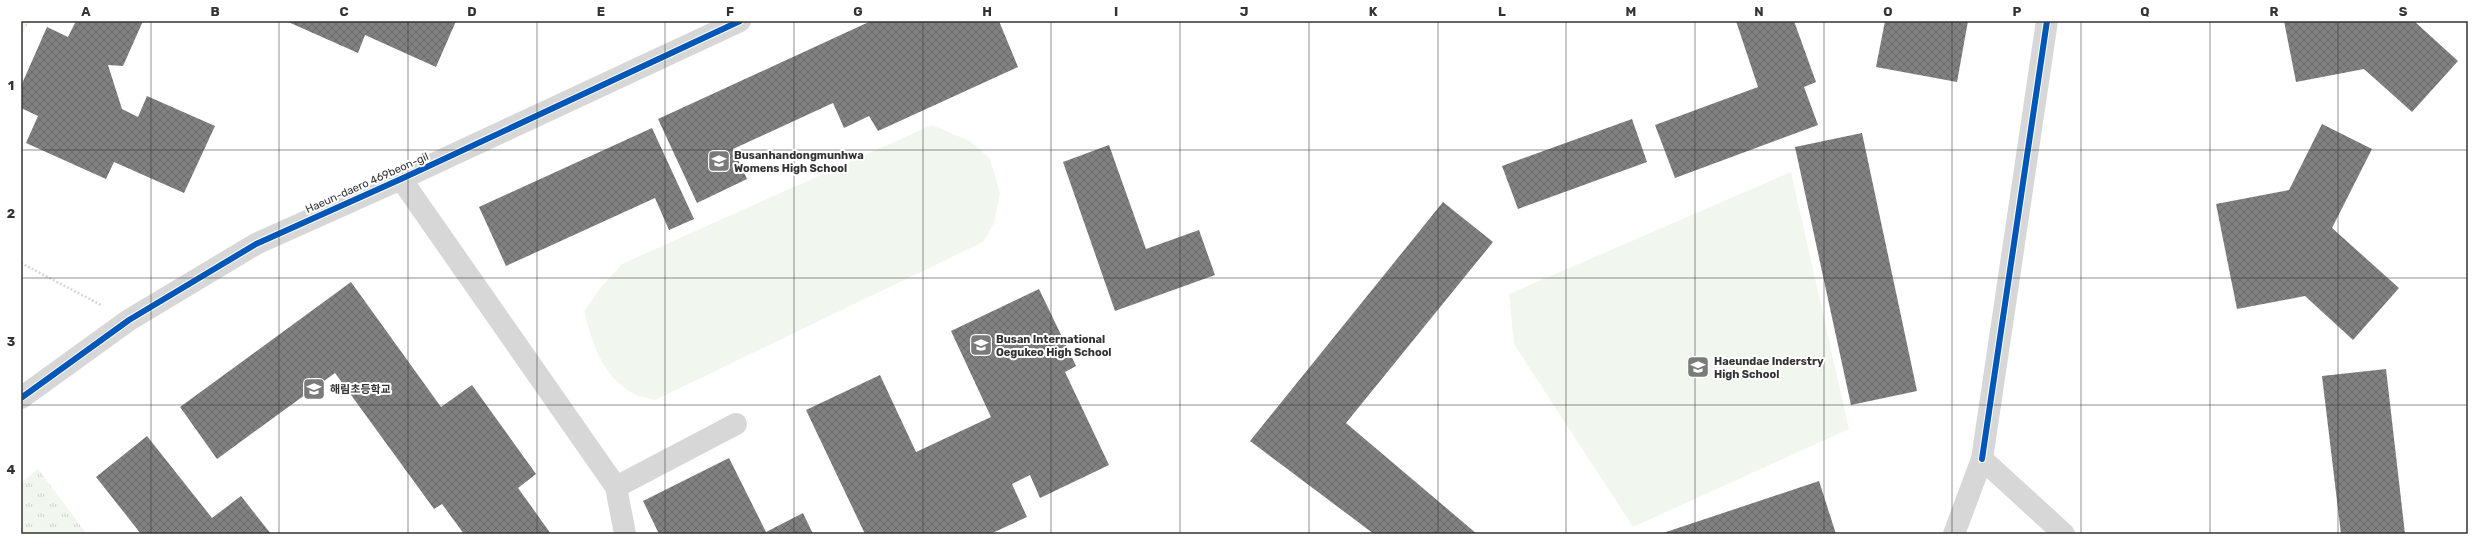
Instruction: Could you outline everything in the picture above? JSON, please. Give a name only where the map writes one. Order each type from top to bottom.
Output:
[{"type":"street","name":"Haeun-daero 469beon-gil","points":[[21,398],[129,320],[256,244],[401,179],[740,21]]},
{"type":"street","points":[[1954,534],[1982,459],[2046,21]]},
{"type":"street","points":[[401,179],[616,487],[626,534]]},
{"type":"street","points":[[616,487],[736,424]]},
{"type":"street","points":[[1982,459],[2064,534]]},
{"type":"path","points":[[21,262],[129,320]]},
{"type":"green space","points":[[21,21],[30,21],[21,35]]},
{"type":"green space","points":[[932,125],[970,141],[990,159],[1000,193],[994,223],[983,242],[655,400],[641,397],[623,387],[606,368],[595,346],[584,311],[602,286],[622,264]]},
{"type":"green space","points":[[1791,172],[1849,429],[1633,527],[1514,344],[1509,294]]},
{"type":"green space","points":[[38,469],[87,534],[21,534],[21,483]]},
{"type":"building","points":[[76,21],[143,21],[123,66],[108,65],[122,109],[138,117],[147,96],[215,126],[184,193],[114,162],[106,179],[26,143],[38,116],[21,108],[21,86],[47,27],[68,37]]},
{"type":"building","points":[[286,21],[456,21],[436,67],[365,35],[358,53]]},
{"type":"building","points":[[871,21],[999,21],[1018,67],[878,131],[869,116],[844,128],[833,103],[733,149],[747,179],[697,203],[658,119]]},
{"type":"building","points":[[1736,21],[1794,21],[1816,82],[1804,87],[1818,125],[1675,178],[1655,125],[1758,87]]},
{"type":"building","points":[[1885,21],[1968,21],[1957,82],[1876,67]]},
{"type":"building","points":[[2284,21],[2414,21],[2458,61],[2412,112],[2364,69],[2296,82]]},
{"type":"building","points":[[1632,119],[1647,162],[1518,209],[1502,166]]},
{"type":"building","points":[[2322,124],[2372,149],[2332,228],[2399,288],[2353,340],[2305,296],[2237,309],[2216,204],[2289,190]]},
{"type":"building","points":[[652,128],[694,219],[669,230],[655,198],[506,266],[479,207]]},
{"type":"building","points":[[1862,133],[1917,391],[1851,405],[1795,147]]},
{"type":"building","points":[[1109,145],[1146,249],[1199,230],[1215,275],[1115,311],[1063,162]]},
{"type":"building","points":[[1443,202],[1493,242],[1346,423],[1477,534],[1374,534],[1250,441]]},
{"type":"building","points":[[351,282],[441,407],[472,385],[536,474],[518,488],[551,534],[464,534],[442,504],[434,509],[335,373],[217,459],[180,407]]},
{"type":"building","points":[[1039,289],[1076,366],[1065,372],[1109,465],[1040,498],[1030,475],[1012,484],[1027,517],[990,534],[865,534],[806,410],[880,375],[916,452],[991,417],[951,331]]},
{"type":"building","points":[[2386,369],[2405,534],[2341,534],[2322,376]]},
{"type":"building","points":[[147,436],[212,518],[241,496],[271,534],[141,534],[96,477]]},
{"type":"building","points":[[729,458],[766,532],[803,513],[813,534],[659,534],[643,501]]},
{"type":"building","points":[[1819,481],[1836,534],[1660,534]]},
{"type":"cycle path","points":[[21,398],[129,320],[256,244],[401,179],[740,21]]},
{"type":"cycle path","points":[[1982,459],[2047,21]]},
{"type":"place","name":"Busanhandongmunhwa Womens High School","points":[[719,161]]},
{"type":"place","name":"Busan International Oegukeo High School","points":[[981,345]]},
{"type":"place","name":"Haeundae Inderstry High School","points":[[1698,367]]},
{"type":"place","name":"해림초등학교","points":[[314,389]]}]
